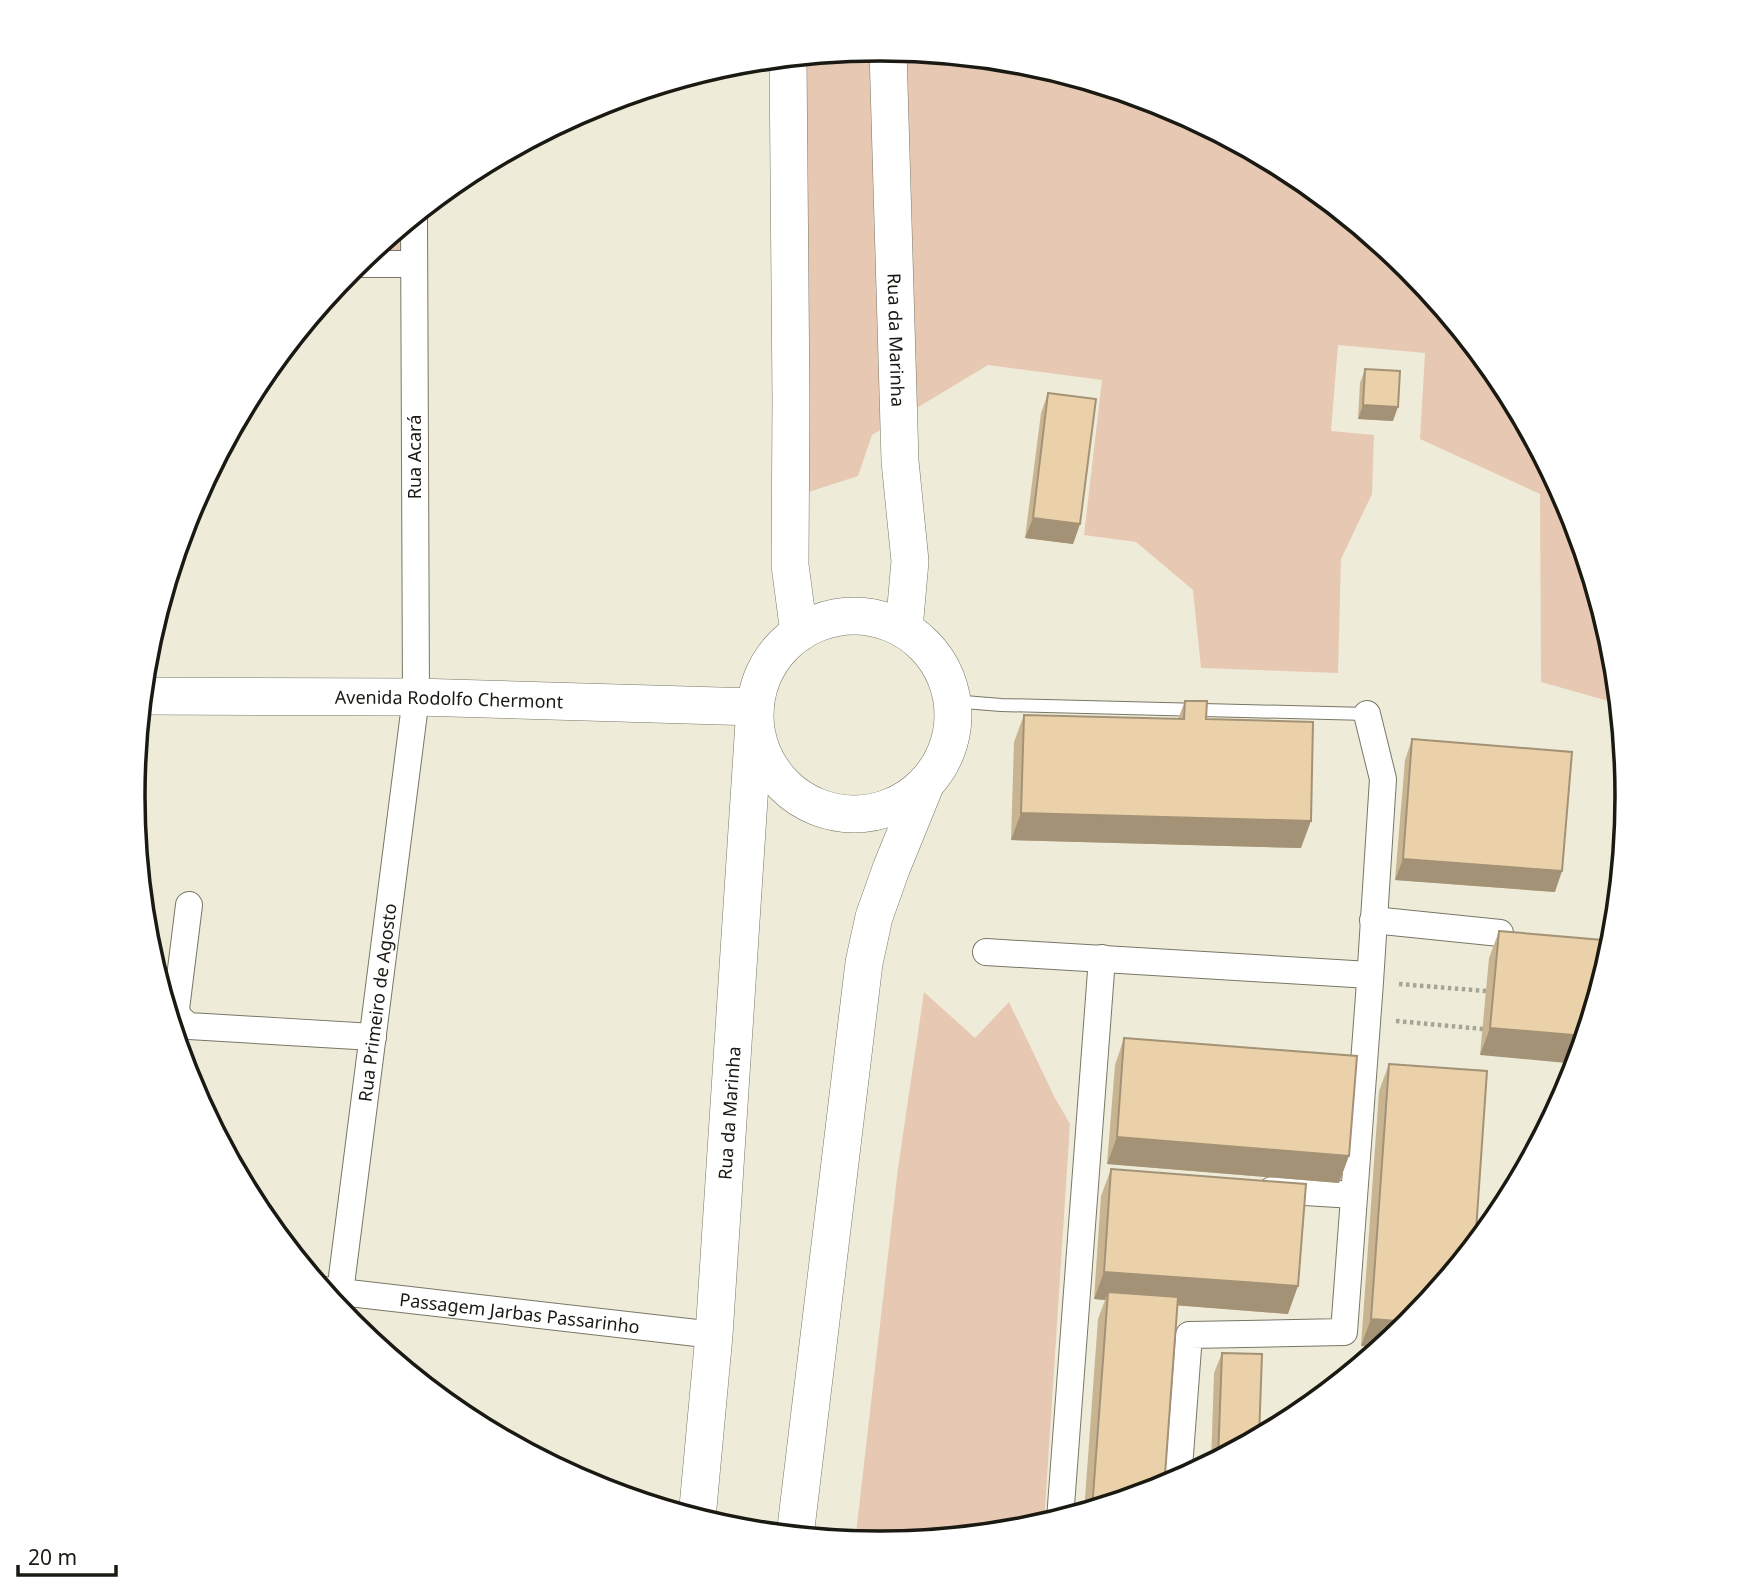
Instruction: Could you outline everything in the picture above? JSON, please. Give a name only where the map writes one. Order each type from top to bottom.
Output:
[{"type":"main road","name":"Rua da Marinha","points":[[888,61],[900,461],[909,561],[904,629]]},
{"type":"main road","points":[[788,68],[790,565],[799,633]]},
{"type":"main road","points":[[796,1526],[864,963],[874,917],[891,869],[926,783],[939,765],[948,745],[952,701],[946,679],[936,659],[921,642],[904,629],[883,620],[862,616],[818,622],[799,633],[782,648],[769,665],[755,707],[756,729],[762,751],[772,771],[786,788],[804,801],[824,810],[868,814],[890,808],[926,783]]},
{"type":"main road","name":"Avenida Rodolfo Chermont","points":[[153,696],[416,697],[755,707]]},
{"type":"main road","name":"Rua da Marinha","points":[[698,1509],[714,1335],[755,707]]},
{"type":"street","name":"Rua Acará","points":[[414,229],[416,697]]},
{"type":"street","points":[[375,264],[413,264]]},
{"type":"street","name":"Rua Primeiro de Agosto","points":[[335,1289],[373,1037],[416,697]]},
{"type":"street","points":[[1179,1468],[1189,1335],[1344,1332],[1383,779],[1367,714]]},
{"type":"street","points":[[176,1007],[189,905]]},
{"type":"street","points":[[1373,920],[1500,933]]},
{"type":"street","points":[[986,952],[1370,978]]},
{"type":"street","points":[[1061,1509],[1102,958]]},
{"type":"street","points":[[180,1018],[189,1026],[373,1037]]},
{"type":"street","points":[[1085,1177],[1112,1178]]},
{"type":"street","points":[[1247,1188],[1354,1195]]},
{"type":"street","name":"Passagem Jarbas Passarinho","points":[[344,1298],[714,1335]]},
{"type":"lane","points":[[952,701],[1001,705],[1367,714]]},
{"type":"path","points":[[1370,978],[1486,991]]},
{"type":"path","points":[[1367,1018],[1483,1029]]},
{"type":"shaded area","points":[[880,61],[929,63],[1024,75],[1071,86],[1162,117],[1206,137],[1289,185],[1365,244],[1433,312],[1492,388],[1540,471],[1560,515],[1591,606],[1609,701],[1541,682],[1540,494],[1420,439],[1425,353],[1338,345],[1331,431],[1374,435],[1372,494],[1341,559],[1338,673],[1201,668],[1193,590],[1136,542],[1084,535],[1102,380],[988,365],[872,435],[858,476],[787,499],[779,69]]},
{"type":"shaded area","points":[[414,229],[413,264],[375,264]]},
{"type":"shaded area","points":[[924,992],[975,1038],[1009,1002],[1070,1124],[1045,1513],[929,1530],[856,1531],[898,1168]]},
{"type":"building","points":[[1365,369],[1400,371],[1398,407],[1363,405]]},
{"type":"building","points":[[1048,393],[1096,399],[1080,524],[1033,518]]},
{"type":"building","points":[[1185,701],[1207,701],[1206,719],[1313,722],[1311,821],[1021,813],[1024,715],[1184,719]]},
{"type":"building","points":[[1412,739],[1572,752],[1562,871],[1403,859]]},
{"type":"building","points":[[1499,931],[1602,940],[1576,1035],[1490,1028]]},
{"type":"building","points":[[1124,1038],[1357,1056],[1349,1156],[1117,1137]]},
{"type":"building","points":[[1389,1064],[1487,1071],[1476,1227],[1433,1281],[1395,1321],[1371,1319]]},
{"type":"building","points":[[1111,1169],[1306,1184],[1298,1286],[1104,1272]]},
{"type":"building","points":[[1108,1292],[1178,1297],[1165,1475],[1093,1500]]},
{"type":"building","points":[[1222,1353],[1262,1354],[1259,1426],[1218,1449]]}]
